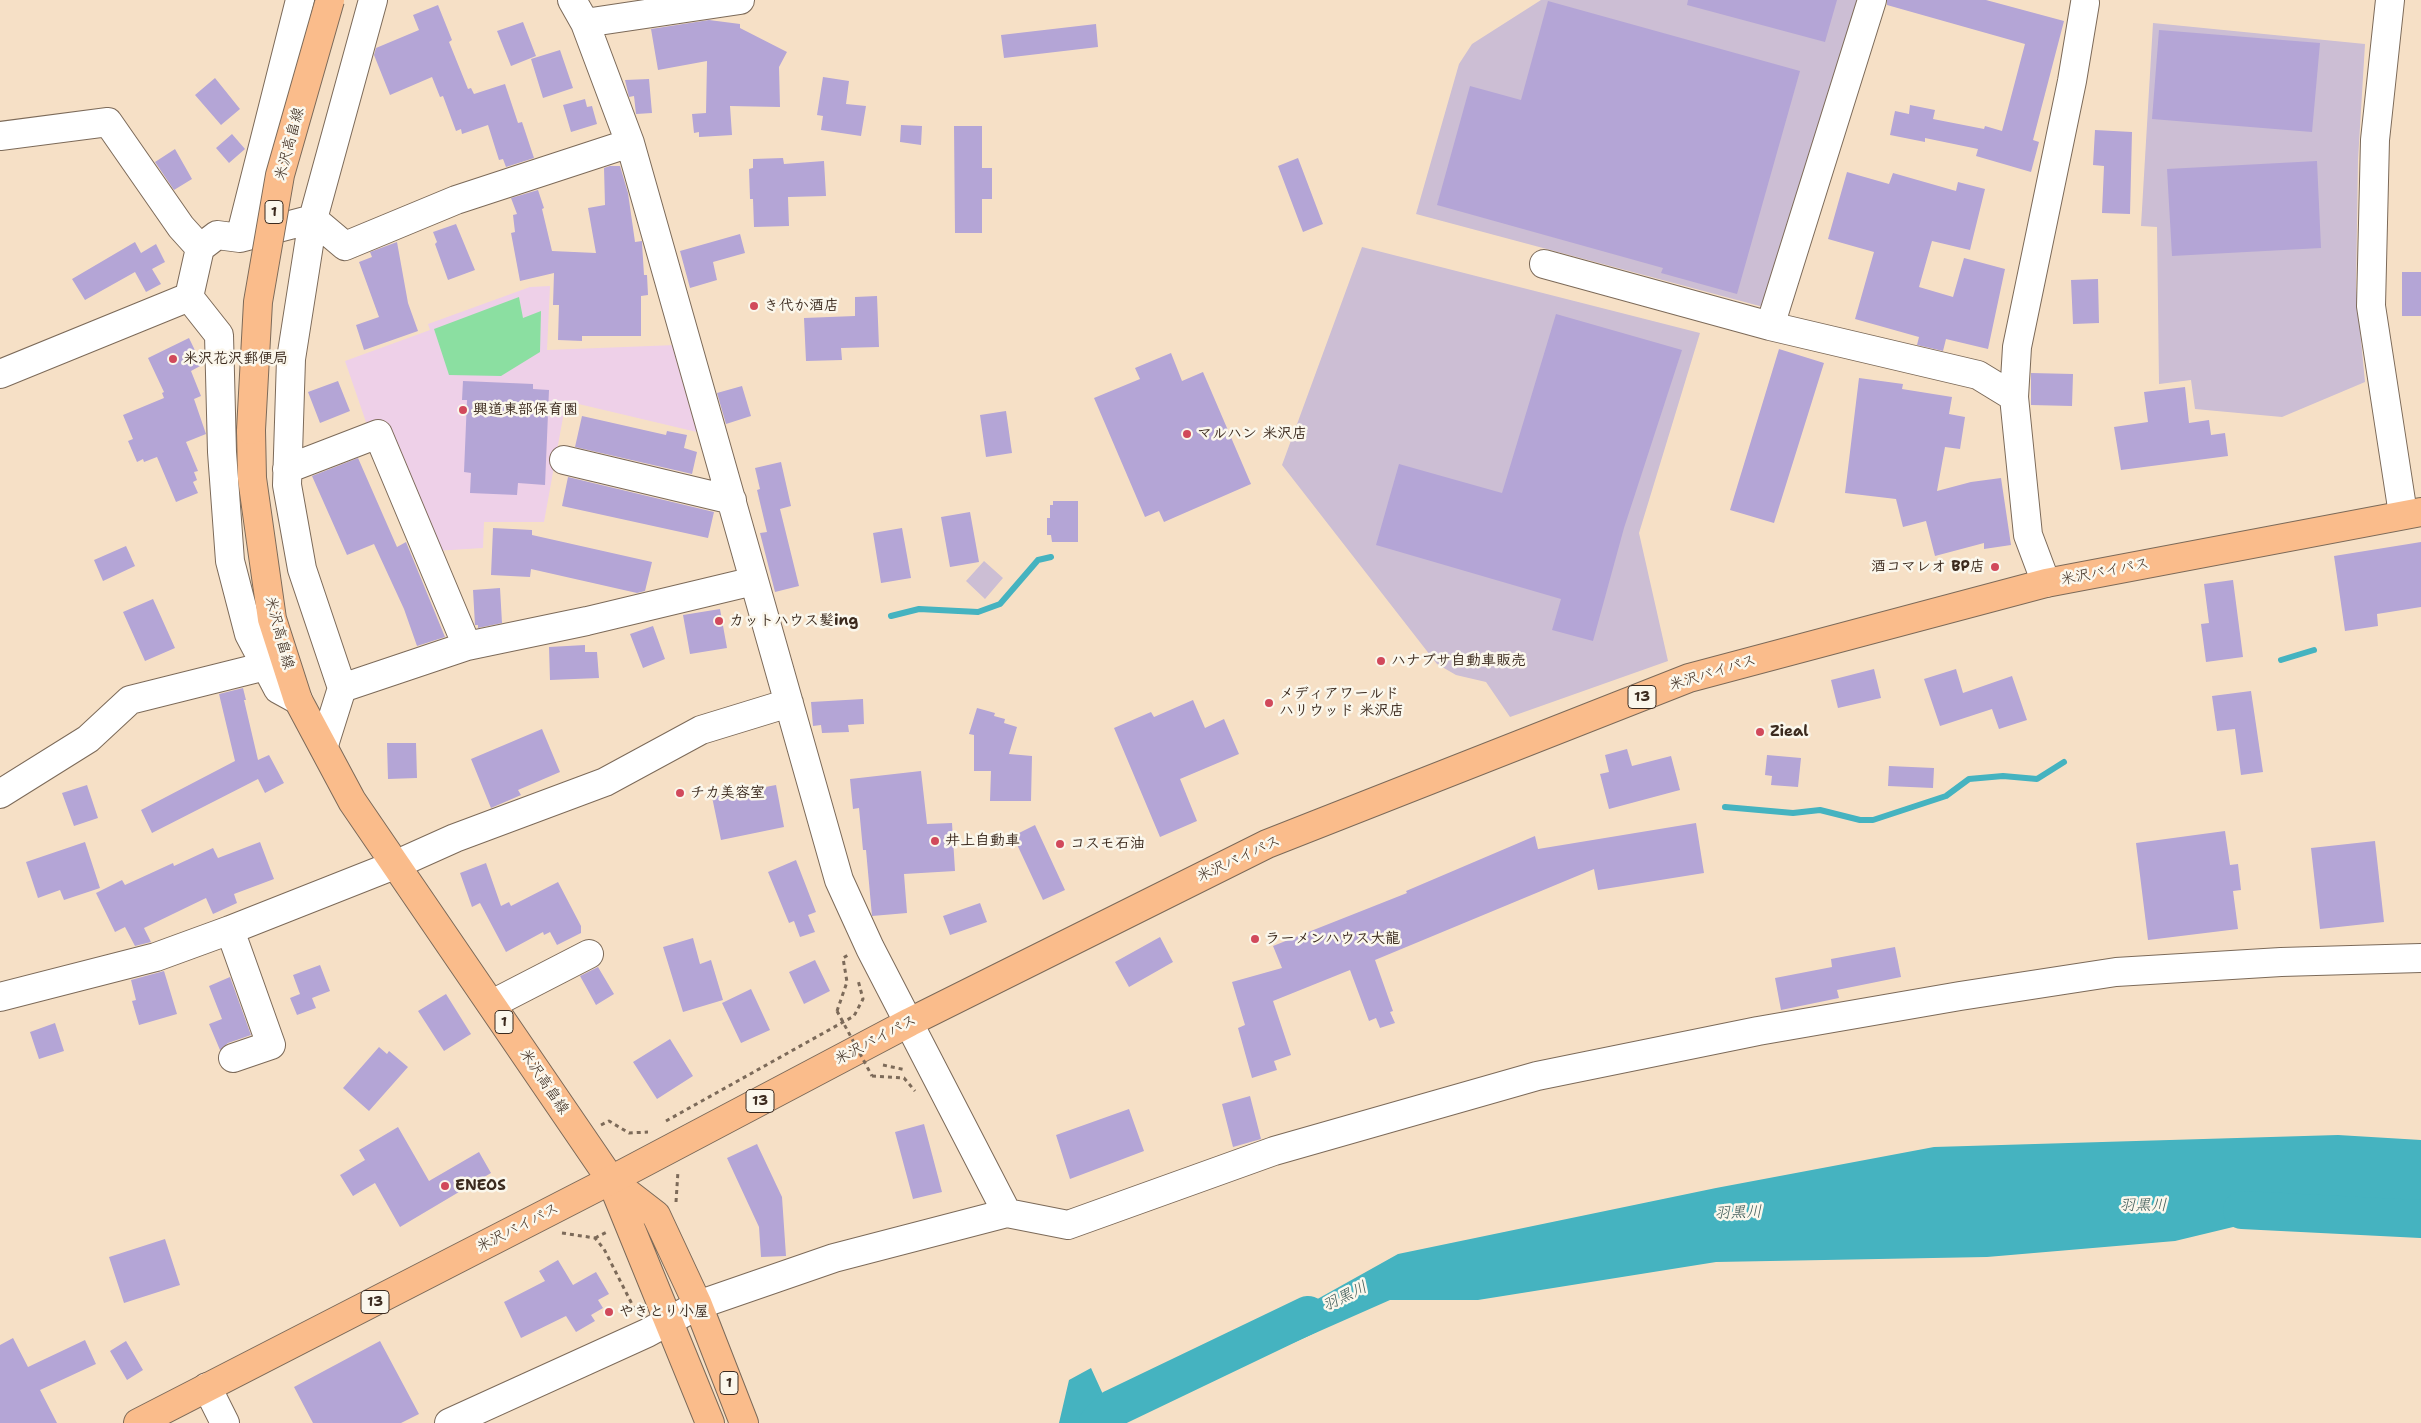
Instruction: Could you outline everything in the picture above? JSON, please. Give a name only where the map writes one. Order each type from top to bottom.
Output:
[{"type":"main road","name":"米沢高畠線","points":[[330,0],[280,175],[258,302],[251,430],[252,478],[272,619],[298,700],[324,745],[352,801],[397,864],[611,1180],[659,1327],[683,1352],[710,1423]]},
{"type":"main road","name":"米沢バイパス","points":[[138,1423],[611,1180],[910,1022],[1267,844],[1689,678],[2046,583],[2412,513]]},
{"type":"main road","name":"米沢高畠線","points":[[611,1180],[656,1215],[698,1305],[744,1423]]},
{"type":"street","points":[[240,238],[300,0]]},
{"type":"street","points":[[324,745],[342,688],[302,569],[287,485],[291,359],[313,219],[373,0]]},
{"type":"street","points":[[572,0],[585,23],[630,144],[839,880],[870,948],[910,1022],[1007,1213]]},
{"type":"street","points":[[585,23],[740,0]]},
{"type":"street","points":[[1770,326],[1872,0]]},
{"type":"street","points":[[2390,0],[2375,140],[2371,306],[2412,513]]},
{"type":"street","points":[[2046,583],[2028,536],[2014,397],[2017,347],[2070,91],[2085,3]]},
{"type":"street","points":[[0,136],[108,122],[182,227],[200,248]]},
{"type":"street","points":[[313,219],[345,246],[456,200],[630,144]]},
{"type":"street","points":[[189,298],[200,248],[217,235],[240,238],[313,219]]},
{"type":"street","points":[[1544,264],[1770,326],[1978,375],[2014,397]]},
{"type":"street","points":[[0,374],[189,298]]},
{"type":"street","points":[[189,298],[219,335],[222,452],[230,561],[248,634],[278,689],[298,700]]},
{"type":"street","points":[[287,469],[378,434],[467,646]]},
{"type":"street","points":[[564,460],[732,500]]},
{"type":"street","points":[[342,688],[467,646],[587,621],[754,581]]},
{"type":"street","points":[[0,794],[88,739],[130,700],[266,666]]},
{"type":"street","points":[[0,997],[156,957],[230,930],[397,864],[455,838],[605,782],[701,730],[789,703]]},
{"type":"street","points":[[230,930],[271,1045],[233,1058]]},
{"type":"street","points":[[492,1004],[589,954]]},
{"type":"street","points":[[449,1423],[659,1327],[698,1305],[834,1258],[1007,1213],[1068,1225],[1274,1151],[1528,1079],[1767,1029],[2116,972],[2281,962],[2421,958]]},
{"type":"street","points":[[207,1387],[225,1423]]},
{"type":"path","points":[[851,954],[843,958],[847,982],[837,1012],[872,1076],[904,1078],[916,1093]]},
{"type":"path","points":[[663,1123],[854,1016],[863,1000],[856,972]]},
{"type":"path","points":[[867,1073],[885,1065],[910,1071]]},
{"type":"path","points":[[609,1121],[629,1133],[646,1133],[655,1128]]},
{"type":"path","points":[[675,1198],[678,1169]]},
{"type":"path","points":[[556,1232],[595,1238],[659,1327]]},
{"type":"shaded area","points":[[1541,0],[1858,0],[1767,308],[1416,214],[1459,64],[1472,44]]},
{"type":"shaded area","points":[[2153,23],[2365,44],[2358,160],[2356,288],[2365,382],[2282,417],[2195,409],[2191,380],[2159,384],[2157,227],[2141,226]]},
{"type":"shaded area","points":[[1362,247],[1700,333],[1639,533],[1668,661],[1510,717],[1486,682],[1456,675],[1437,664],[1282,465]]},
{"type":"shaded area","name":"興道東部保育園","points":[[550,286],[547,350],[676,345],[701,433],[566,401],[544,522],[484,522],[483,548],[435,551],[384,420],[367,425],[345,361],[430,330],[428,324],[530,287]]},
{"type":"shaded area","points":[[984,561],[1003,578],[985,599],[966,581]]},
{"type":"green space","points":[[519,297],[523,318],[541,311],[540,352],[501,376],[449,375],[434,329]]},
{"type":"water","points":[[2338,1135],[2421,1140],[2421,1205],[2337,1202],[2175,1241],[1987,1257],[1716,1262],[1478,1300],[1390,1300],[1261,1357],[1262,1330],[1398,1254],[1716,1188],[1934,1147]]},
{"type":"water","points":[[1091,1368],[1116,1423],[1059,1423],[1069,1380]]},
{"type":"building","points":[[1688,0],[1837,0],[1825,42],[1687,5]]},
{"type":"building","points":[[1887,0],[1986,0],[2064,21],[2033,140],[2039,142],[2031,172],[1976,156],[1978,149],[1925,138],[1925,142],[1890,135],[1895,111],[1909,114],[1910,105],[1935,110],[1933,119],[1984,129],[1985,126],[2002,131],[2025,44],[1887,5]]},
{"type":"building","points":[[1548,1],[1800,71],[1737,294],[1661,273],[1663,268],[1437,205],[1470,86],[1521,100]]},
{"type":"building","points":[[438,5],[452,40],[449,42],[468,89],[471,88],[474,94],[505,84],[518,123],[522,122],[534,158],[506,167],[503,159],[499,160],[488,125],[462,134],[461,129],[456,131],[443,96],[440,97],[432,77],[390,95],[374,55],[376,48],[419,30],[413,15]]},
{"type":"building","points":[[709,20],[740,24],[740,28],[787,52],[779,67],[780,107],[730,106],[732,135],[699,137],[699,132],[694,133],[692,114],[706,113],[707,61],[658,70],[651,29]]},
{"type":"building","points":[[523,22],[536,56],[511,66],[497,31]]},
{"type":"building","points":[[1096,24],[1098,47],[1004,58],[1001,35]]},
{"type":"building","points":[[2159,30],[2320,43],[2312,132],[2152,119]]},
{"type":"building","points":[[560,50],[573,88],[543,98],[531,59]]},
{"type":"building","points":[[823,77],[849,81],[846,104],[866,106],[861,136],[821,130],[823,116],[817,115]]},
{"type":"building","points":[[215,78],[240,109],[221,125],[195,95]]},
{"type":"building","points":[[649,79],[652,113],[636,114],[634,96],[629,97],[625,80]]},
{"type":"building","points":[[585,99],[587,107],[592,106],[597,124],[571,132],[563,105]]},
{"type":"building","points":[[901,125],[922,126],[921,145],[900,142]]},
{"type":"building","points":[[954,126],[982,126],[982,168],[992,168],[992,199],[982,199],[982,233],[955,233]]},
{"type":"building","points":[[2095,130],[2132,132],[2130,214],[2102,213],[2104,166],[2093,165]]},
{"type":"building","points":[[232,134],[245,149],[229,163],[216,148]]},
{"type":"building","points":[[175,149],[192,179],[174,190],[155,162]]},
{"type":"building","points":[[783,158],[784,164],[824,161],[826,196],[788,197],[789,226],[754,227],[753,199],[750,199],[749,169],[753,168],[753,159]]},
{"type":"building","points":[[1298,158],[1323,224],[1303,232],[1278,166]]},
{"type":"building","points":[[2317,161],[2321,248],[2172,256],[2167,169]]},
{"type":"building","points":[[620,166],[628,193],[635,242],[642,241],[644,275],[647,275],[648,295],[641,296],[641,336],[582,336],[582,341],[558,340],[559,305],[553,305],[554,273],[520,281],[511,233],[515,232],[513,215],[517,214],[511,198],[538,190],[544,208],[542,209],[552,251],[596,253],[588,208],[605,205],[604,168]]},
{"type":"building","points":[[1847,172],[1889,184],[1893,173],[1956,191],[1958,182],[1985,189],[1970,250],[1932,241],[1919,287],[1953,297],[1964,258],[2005,269],[1988,349],[1946,339],[1943,351],[1917,345],[1919,337],[1855,319],[1874,252],[1828,239]]},
{"type":"building","points":[[456,224],[475,270],[448,280],[435,244],[437,242],[433,232]]},
{"type":"building","points":[[740,234],[745,253],[713,262],[717,280],[690,288],[680,251]]},
{"type":"building","points":[[135,242],[141,253],[156,244],[165,262],[152,269],[161,284],[146,292],[135,272],[85,300],[72,279]]},
{"type":"building","points":[[397,242],[408,303],[418,331],[364,350],[356,325],[379,317],[359,262],[372,257],[370,252]]},
{"type":"building","points":[[2402,272],[2421,272],[2421,316],[2402,316]]},
{"type":"building","points":[[2098,279],[2099,323],[2073,324],[2071,280]]},
{"type":"building","points":[[877,296],[879,347],[841,348],[842,360],[806,361],[804,318],[855,316],[855,297]]},
{"type":"building","points":[[1556,314],[1682,350],[1624,528],[1593,641],[1552,630],[1561,599],[1376,545],[1399,464],[1502,493]]},
{"type":"building","points":[[189,338],[202,365],[191,371],[201,396],[194,399],[206,434],[186,442],[198,471],[194,472],[197,480],[193,482],[198,493],[176,502],[157,457],[144,462],[143,459],[137,462],[128,441],[133,439],[123,415],[164,398],[162,393],[164,392],[148,358]]},
{"type":"building","points":[[1779,349],[1824,363],[1774,523],[1730,510]]},
{"type":"building","points":[[1171,353],[1182,381],[1203,372],[1251,484],[1164,522],[1159,511],[1145,517],[1094,398],[1140,379],[1135,368]]},
{"type":"building","points":[[2031,373],[2073,374],[2072,406],[2031,405]]},
{"type":"building","points":[[1859,378],[1903,384],[1902,389],[1952,397],[1949,414],[1965,417],[1960,449],[1945,447],[1937,491],[1971,482],[2001,478],[2011,545],[1984,549],[1984,543],[1935,556],[1926,521],[1903,527],[1896,499],[1845,493]]},
{"type":"building","points":[[338,381],[350,411],[320,423],[308,392]]},
{"type":"building","points":[[463,381],[533,384],[533,389],[549,390],[545,485],[518,483],[517,495],[470,493],[471,473],[464,472],[467,400],[462,400]]},
{"type":"building","points":[[742,386],[751,416],[726,424],[717,393]]},
{"type":"building","points":[[2185,387],[2189,423],[2209,420],[2211,435],[2225,433],[2228,456],[2121,470],[2114,427],[2148,422],[2144,392]]},
{"type":"building","points":[[1006,411],[1012,453],[986,457],[980,415]]},
{"type":"building","points":[[582,416],[666,435],[667,431],[687,435],[684,448],[697,452],[692,474],[575,447]]},
{"type":"building","points":[[358,458],[397,547],[406,542],[445,637],[417,646],[404,609],[374,544],[347,555],[312,476]]},
{"type":"building","points":[[781,462],[791,506],[780,509],[799,586],[775,592],[760,533],[767,532],[757,490],[760,489],[755,468]]},
{"type":"building","points":[[568,477],[714,512],[708,538],[562,506]]},
{"type":"building","points":[[1053,501],[1078,501],[1078,542],[1052,542],[1051,535],[1047,535],[1047,518],[1050,518],[1050,505],[1053,505]]},
{"type":"building","points":[[970,512],[979,562],[950,567],[941,517]]},
{"type":"building","points":[[493,528],[532,530],[532,535],[652,562],[645,591],[637,593],[531,569],[530,577],[491,575]]},
{"type":"building","points":[[902,528],[911,578],[881,583],[873,533]]},
{"type":"building","points":[[2421,542],[2421,607],[2377,614],[2378,626],[2345,631],[2334,556]]},
{"type":"building","points":[[126,546],[135,566],[103,581],[94,560]]},
{"type":"building","points":[[2233,580],[2243,657],[2206,662],[2201,624],[2209,623],[2204,584]]},
{"type":"building","points":[[500,588],[502,623],[478,628],[478,625],[475,625],[473,590]]},
{"type":"building","points":[[153,599],[175,648],[145,661],[123,612]]},
{"type":"building","points":[[720,609],[727,648],[690,654],[683,615]]},
{"type":"building","points":[[653,626],[665,659],[643,668],[630,634]]},
{"type":"building","points":[[585,645],[585,652],[597,652],[599,678],[550,680],[549,647]]},
{"type":"building","points":[[1874,669],[1881,698],[1838,708],[1831,680]]},
{"type":"building","points":[[1956,669],[1963,693],[2012,676],[2027,720],[1999,729],[1992,709],[1940,726],[1924,679]]},
{"type":"building","points":[[243,688],[258,760],[269,755],[284,783],[265,793],[258,779],[152,833],[141,810],[235,761],[219,694]]},
{"type":"building","points":[[2251,691],[2263,772],[2241,775],[2235,729],[2217,731],[2212,696]]},
{"type":"building","points":[[863,699],[864,724],[848,725],[849,732],[822,733],[821,725],[813,726],[811,702]]},
{"type":"building","points":[[1193,700],[1205,728],[1224,719],[1239,754],[1180,779],[1197,821],[1160,837],[1114,728],[1151,712],[1154,717]]},
{"type":"building","points":[[977,708],[995,713],[994,716],[1005,719],[1004,723],[1017,727],[1009,754],[1032,756],[1031,801],[990,801],[991,771],[974,771],[974,735],[969,734]]},
{"type":"building","points":[[542,729],[560,772],[518,790],[521,795],[491,808],[471,759]]},
{"type":"building","points":[[387,743],[416,743],[417,778],[388,779]]},
{"type":"building","points":[[1627,749],[1632,766],[1671,756],[1680,790],[1609,809],[1600,774],[1609,772],[1605,755]]},
{"type":"building","points":[[1767,755],[1801,758],[1798,787],[1771,785],[1772,776],[1765,775]]},
{"type":"building","points":[[1889,766],[1934,768],[1933,788],[1888,786]]},
{"type":"building","points":[[921,771],[927,824],[952,823],[955,871],[904,874],[907,913],[872,916],[866,850],[863,850],[859,808],[853,809],[850,779]]},
{"type":"building","points":[[87,785],[98,818],[74,826],[62,793]]},
{"type":"building","points":[[776,785],[784,827],[721,840],[712,797]]},
{"type":"building","points":[[1696,823],[1704,873],[1598,890],[1594,869],[1375,960],[1393,1011],[1390,1012],[1395,1023],[1380,1028],[1376,1018],[1369,1021],[1350,970],[1273,1001],[1291,1055],[1274,1061],[1277,1070],[1252,1078],[1238,1028],[1245,1025],[1232,982],[1282,968],[1273,946],[1407,893],[1406,891],[1535,836],[1538,849]]},
{"type":"building","points":[[1035,825],[1065,890],[1043,900],[1013,836]]},
{"type":"building","points":[[2225,831],[2230,865],[2238,864],[2241,890],[2233,891],[2238,929],[2148,940],[2136,843]]},
{"type":"building","points":[[2375,841],[2384,922],[2320,929],[2311,848]]},
{"type":"building","points":[[85,842],[100,888],[64,900],[60,890],[38,898],[26,862]]},
{"type":"building","points":[[260,842],[274,879],[234,894],[237,903],[213,914],[206,898],[144,928],[151,942],[135,946],[125,927],[115,932],[96,893],[122,880],[125,885],[173,863],[174,866],[213,848],[218,858]]},
{"type":"building","points":[[796,860],[816,912],[808,915],[815,932],[800,937],[794,921],[789,923],[768,872]]},
{"type":"building","points":[[486,863],[501,906],[509,902],[511,906],[558,882],[581,926],[581,933],[557,945],[550,932],[544,935],[543,932],[506,952],[480,903],[472,907],[460,873]]},
{"type":"building","points":[[980,903],[987,922],[950,935],[943,916]]},
{"type":"building","points":[[1160,937],[1173,962],[1129,987],[1115,962]]},
{"type":"building","points":[[693,938],[700,964],[711,960],[723,1000],[683,1012],[663,947]]},
{"type":"building","points":[[1895,947],[1901,977],[1837,990],[1839,998],[1781,1010],[1775,978],[1832,967],[1831,959]]},
{"type":"building","points":[[815,960],[830,991],[804,1004],[789,972]]},
{"type":"building","points":[[320,965],[330,991],[312,998],[316,1008],[297,1015],[290,998],[300,994],[293,975]]},
{"type":"building","points":[[598,967],[614,994],[596,1005],[580,976]]},
{"type":"building","points":[[164,971],[177,1014],[139,1025],[132,1001],[136,1000],[131,980]]},
{"type":"building","points":[[230,977],[251,1035],[228,1043],[220,1050],[209,1024],[222,1019],[209,986]]},
{"type":"building","points":[[751,989],[770,1030],[741,1043],[722,1003]]},
{"type":"building","points":[[446,994],[471,1034],[444,1051],[418,1011]]},
{"type":"building","points":[[55,1023],[64,1051],[39,1059],[30,1032]]},
{"type":"building","points":[[670,1039],[693,1076],[657,1099],[633,1062]]},
{"type":"building","points":[[379,1047],[387,1054],[389,1051],[408,1067],[369,1111],[343,1088]]},
{"type":"building","points":[[1250,1096],[1261,1139],[1233,1147],[1222,1104]]},
{"type":"building","points":[[1129,1109],[1144,1151],[1070,1179],[1056,1135]]},
{"type":"building","points":[[924,1124],[942,1192],[913,1199],[895,1132]]},
{"type":"building","points":[[398,1127],[429,1181],[479,1152],[491,1173],[400,1227],[375,1183],[353,1196],[340,1175],[365,1160],[359,1150]]},
{"type":"building","points":[[757,1144],[782,1197],[786,1256],[761,1257],[759,1227],[727,1158]]},
{"type":"building","points":[[165,1239],[180,1285],[124,1303],[109,1257]]},
{"type":"building","points":[[558,1260],[573,1285],[596,1272],[609,1294],[598,1300],[603,1308],[591,1315],[595,1321],[576,1332],[566,1316],[521,1338],[504,1302],[545,1281],[539,1271]]},
{"type":"building","points":[[13,1338],[28,1367],[85,1340],[96,1364],[40,1390],[57,1423],[0,1423],[0,1345]]},
{"type":"building","points":[[126,1341],[143,1370],[127,1380],[110,1351]]},
{"type":"building","points":[[380,1341],[419,1414],[401,1423],[313,1423],[294,1387]]},
{"type":"waterway","points":[[891,616],[919,609],[978,612],[1000,604],[1038,560],[1051,557]]},
{"type":"waterway","points":[[2281,660],[2314,650]]},
{"type":"waterway","points":[[1725,807],[1793,813],[1820,810],[1860,820],[1873,820],[1946,796],[1969,779],[2003,776],[2037,779],[2064,762]]},
{"type":"waterway","name":"羽黒川","points":[[2242,1210],[2421,1219]]},
{"type":"waterway","name":"羽黒川","points":[[1098,1423],[1112,1409],[1308,1315]]},
{"type":"place","name":"き代か酒店","points":[[754,306]]},
{"type":"place","name":"米沢花沢郵便局","points":[[173,359]]},
{"type":"place","name":"興道東部保育園","points":[[463,410]]},
{"type":"place","name":"マルハン 米沢店","points":[[1187,434]]},
{"type":"place","name":"酒コマレオ BP店","points":[[1995,567]]},
{"type":"place","name":"カットハウス髪ing","points":[[719,621]]},
{"type":"place","name":"ハナブサ自動車販売","points":[[1381,661]]},
{"type":"place","name":"メディアワールド ハリウッド 米沢店","points":[[1269,703]]},
{"type":"place","name":"Zieal","points":[[1760,732]]},
{"type":"place","name":"チカ美容室","points":[[680,793]]},
{"type":"place","name":"井上自動車","points":[[935,841]]},
{"type":"place","name":"コスモ石油","points":[[1060,844]]},
{"type":"place","name":"ラーメンハウス大龍","points":[[1255,939]]},
{"type":"place","name":"ENEOS","points":[[445,1186]]},
{"type":"place","name":"やきとり小屋","points":[[609,1312]]}]
